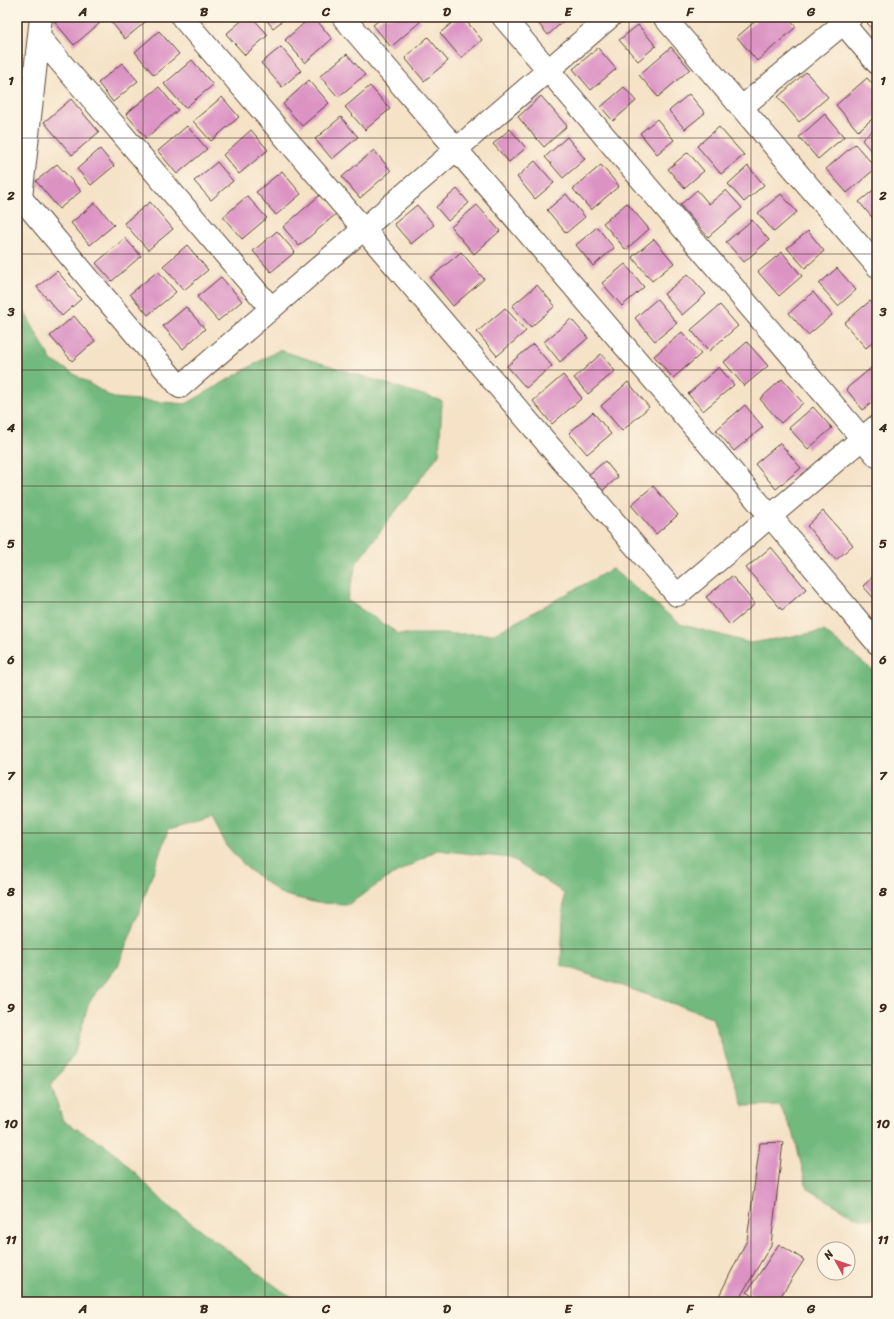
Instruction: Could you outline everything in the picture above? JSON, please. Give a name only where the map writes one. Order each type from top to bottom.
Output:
[{"type":"street","points":[[182,17],[677,595],[771,517],[869,432]]},
{"type":"street","points":[[343,17],[877,643]]},
{"type":"street","points":[[503,17],[548,71],[869,432],[877,456]]},
{"type":"street","points":[[40,27],[21,198],[180,387],[610,17]]},
{"type":"street","points":[[664,17],[877,266]]},
{"type":"street","points":[[742,107],[847,20],[877,63]]},
{"type":"street","points":[[40,27],[271,308]]},
{"type":"green space","points":[[17,298],[51,360],[113,398],[186,404],[279,350],[442,401],[439,454],[357,562],[347,600],[399,634],[494,634],[612,569],[680,624],[750,643],[824,631],[877,674],[877,1219],[858,1219],[807,1188],[794,1135],[779,1105],[743,1106],[712,1017],[561,965],[564,893],[510,858],[437,850],[381,882],[349,904],[317,903],[281,894],[247,868],[227,846],[212,818],[168,830],[134,926],[118,966],[89,1002],[74,1055],[51,1085],[63,1121],[110,1148],[166,1204],[282,1291],[301,1302],[17,1302]]},
{"type":"building","points":[[56,17],[95,17],[100,23],[74,45],[53,20]]},
{"type":"building","points":[[151,17],[125,39],[108,18]]},
{"type":"building","points":[[246,17],[252,17],[268,35],[245,55],[226,34]]},
{"type":"building","points":[[264,17],[287,17],[273,28]]},
{"type":"building","points":[[311,17],[314,17],[332,39],[305,63],[285,40]]},
{"type":"building","points":[[383,17],[417,17],[421,21],[391,47],[373,25]]},
{"type":"building","points":[[459,17],[463,17],[482,40],[461,58],[440,33]]},
{"type":"building","points":[[533,17],[568,17],[548,35]]},
{"type":"building","points":[[760,17],[787,17],[796,27],[757,61],[737,37]]},
{"type":"building","points":[[874,17],[877,17],[877,34],[867,23]]},
{"type":"building","points":[[638,25],[656,46],[638,61],[619,40]]},
{"type":"building","points":[[159,31],[179,54],[154,75],[135,52]]},
{"type":"building","points":[[428,37],[448,61],[424,81],[405,58]]},
{"type":"building","points":[[281,47],[301,71],[282,87],[261,63]]},
{"type":"building","points":[[671,47],[690,69],[658,97],[639,75]]},
{"type":"building","points":[[598,48],[616,69],[591,90],[573,69]]},
{"type":"building","points":[[347,54],[365,75],[338,97],[320,76]]},
{"type":"building","points":[[192,60],[213,85],[185,108],[164,84]]},
{"type":"building","points":[[122,63],[138,81],[113,102],[98,83]]},
{"type":"building","points":[[806,72],[828,97],[799,122],[778,97]]},
{"type":"building","points":[[867,78],[877,89],[877,115],[858,131],[836,105]]},
{"type":"building","points":[[309,80],[329,103],[302,126],[283,104]]},
{"type":"building","points":[[370,86],[390,109],[365,130],[345,107]]},
{"type":"building","points":[[159,87],[178,110],[146,138],[126,114]]},
{"type":"building","points":[[624,87],[636,101],[613,121],[601,107]]},
{"type":"building","points":[[689,94],[705,113],[685,129],[669,111]]},
{"type":"building","points":[[541,96],[567,126],[544,147],[518,117]]},
{"type":"building","points":[[222,97],[239,117],[211,141],[193,121]]},
{"type":"building","points":[[71,99],[99,132],[72,155],[44,122]]},
{"type":"building","points":[[825,114],[844,137],[818,159],[799,137]]},
{"type":"building","points":[[341,117],[358,137],[332,159],[315,139]]},
{"type":"building","points":[[657,119],[674,140],[657,154],[640,133]]},
{"type":"building","points":[[187,126],[207,149],[177,174],[158,151]]},
{"type":"building","points":[[877,126],[877,158],[862,140]]},
{"type":"building","points":[[719,127],[744,155],[721,174],[697,146]]},
{"type":"building","points":[[510,129],[526,148],[509,162],[493,144]]},
{"type":"building","points":[[251,130],[268,150],[239,174],[223,155]]},
{"type":"building","points":[[567,137],[585,159],[563,178],[545,157]]},
{"type":"building","points":[[855,144],[876,168],[847,193],[826,169]]},
{"type":"building","points":[[100,149],[114,166],[91,185],[77,169]]},
{"type":"building","points":[[374,150],[391,171],[360,198],[342,177]]},
{"type":"building","points":[[688,152],[704,171],[684,188],[668,169]]},
{"type":"building","points":[[535,161],[554,183],[535,199],[517,177]]},
{"type":"building","points":[[217,162],[233,181],[211,200],[194,181]]},
{"type":"building","points":[[57,164],[81,191],[59,209],[36,181]]},
{"type":"building","points":[[601,165],[619,186],[591,210],[573,189]]},
{"type":"building","points":[[748,166],[764,185],[744,202],[728,184]]},
{"type":"building","points":[[282,171],[301,194],[276,215],[256,192]]},
{"type":"building","points":[[877,187],[877,223],[859,202]]},
{"type":"building","points":[[457,189],[469,203],[448,221],[436,207]]},
{"type":"building","points":[[697,190],[709,204],[726,190],[742,208],[708,237],[680,205]]},
{"type":"building","points":[[566,194],[585,217],[566,233],[547,210]]},
{"type":"building","points":[[781,194],[797,212],[774,232],[758,213]]},
{"type":"building","points":[[320,195],[336,214],[299,246],[283,227]]},
{"type":"building","points":[[247,196],[267,218],[242,239],[223,217]]},
{"type":"building","points":[[150,202],[173,229],[148,250],[124,223]]},
{"type":"building","points":[[95,203],[114,225],[90,245],[71,223]]},
{"type":"building","points":[[627,203],[649,229],[626,250],[603,223]]},
{"type":"building","points":[[417,205],[434,225],[411,244],[394,224]]},
{"type":"building","points":[[477,205],[500,231],[474,254],[451,227]]},
{"type":"building","points":[[752,220],[769,240],[744,262],[726,242]]},
{"type":"building","points":[[597,227],[614,248],[593,266],[576,245]]},
{"type":"building","points":[[277,231],[295,252],[271,272],[253,251]]},
{"type":"building","points":[[808,231],[824,251],[805,268],[787,248]]},
{"type":"building","points":[[125,238],[141,256],[112,281],[96,263]]},
{"type":"building","points":[[654,239],[674,263],[652,281],[632,257]]},
{"type":"building","points":[[187,245],[208,270],[184,290],[163,266]]},
{"type":"building","points":[[461,252],[484,279],[453,306],[430,278]]},
{"type":"building","points":[[782,252],[802,276],[779,296],[758,272]]},
{"type":"building","points":[[625,264],[644,287],[622,306],[602,283]]},
{"type":"building","points":[[837,268],[856,290],[838,306],[819,284]]},
{"type":"building","points":[[57,271],[81,299],[62,316],[37,287]]},
{"type":"building","points":[[158,271],[176,292],[148,315],[130,294]]},
{"type":"building","points":[[688,274],[706,294],[682,315],[664,294]]},
{"type":"building","points":[[221,277],[242,301],[218,321],[197,297]]},
{"type":"building","points":[[537,285],[555,306],[531,327],[512,306]]},
{"type":"building","points":[[813,292],[832,315],[808,335],[789,313]]},
{"type":"building","points":[[657,299],[677,323],[655,341],[635,318]]},
{"type":"building","points":[[870,301],[877,309],[877,338],[866,348],[844,323]]},
{"type":"building","points":[[720,305],[738,326],[709,351],[691,330]]},
{"type":"building","points":[[186,307],[205,329],[183,349],[163,326]]},
{"type":"building","points":[[505,308],[526,331],[497,356],[477,332]]},
{"type":"building","points":[[74,316],[95,341],[72,361],[50,336]]},
{"type":"building","points":[[571,319],[588,338],[560,362],[544,342]]},
{"type":"building","points":[[682,332],[701,354],[673,378],[654,356]]},
{"type":"building","points":[[747,342],[768,366],[744,386],[724,362]]},
{"type":"building","points":[[533,344],[552,366],[526,388],[507,366]]},
{"type":"building","points":[[601,354],[615,371],[588,394],[574,378]]},
{"type":"building","points":[[877,363],[877,398],[863,410],[846,389]]},
{"type":"building","points":[[719,367],[734,385],[703,411],[688,394]]},
{"type":"building","points":[[563,375],[582,398],[552,424],[533,401]]},
{"type":"building","points":[[782,379],[803,403],[781,423],[760,399]]},
{"type":"building","points":[[628,382],[649,407],[622,431],[601,406]]},
{"type":"building","points":[[745,405],[763,427],[734,451],[716,430]]},
{"type":"building","points":[[813,407],[832,428],[808,449],[789,428]]},
{"type":"building","points":[[593,412],[611,434],[587,454],[569,433]]},
{"type":"building","points":[[780,443],[801,468],[776,489],[755,464]]},
{"type":"building","points":[[605,461],[618,477],[601,492],[587,476]]},
{"type":"building","points":[[653,486],[678,515],[656,534],[631,505]]},
{"type":"building","points":[[823,511],[853,545],[836,560],[807,526]]},
{"type":"building","points":[[771,547],[806,589],[782,610],[746,568]]},
{"type":"building","points":[[877,573],[877,602],[863,586]]},
{"type":"building","points":[[732,576],[755,604],[730,625],[706,597]]},
{"type":"building","points":[[783,1142],[771,1245],[737,1302],[716,1302],[747,1240],[760,1143]]},
{"type":"building","points":[[779,1244],[804,1260],[777,1302],[762,1302],[747,1292]]}]
